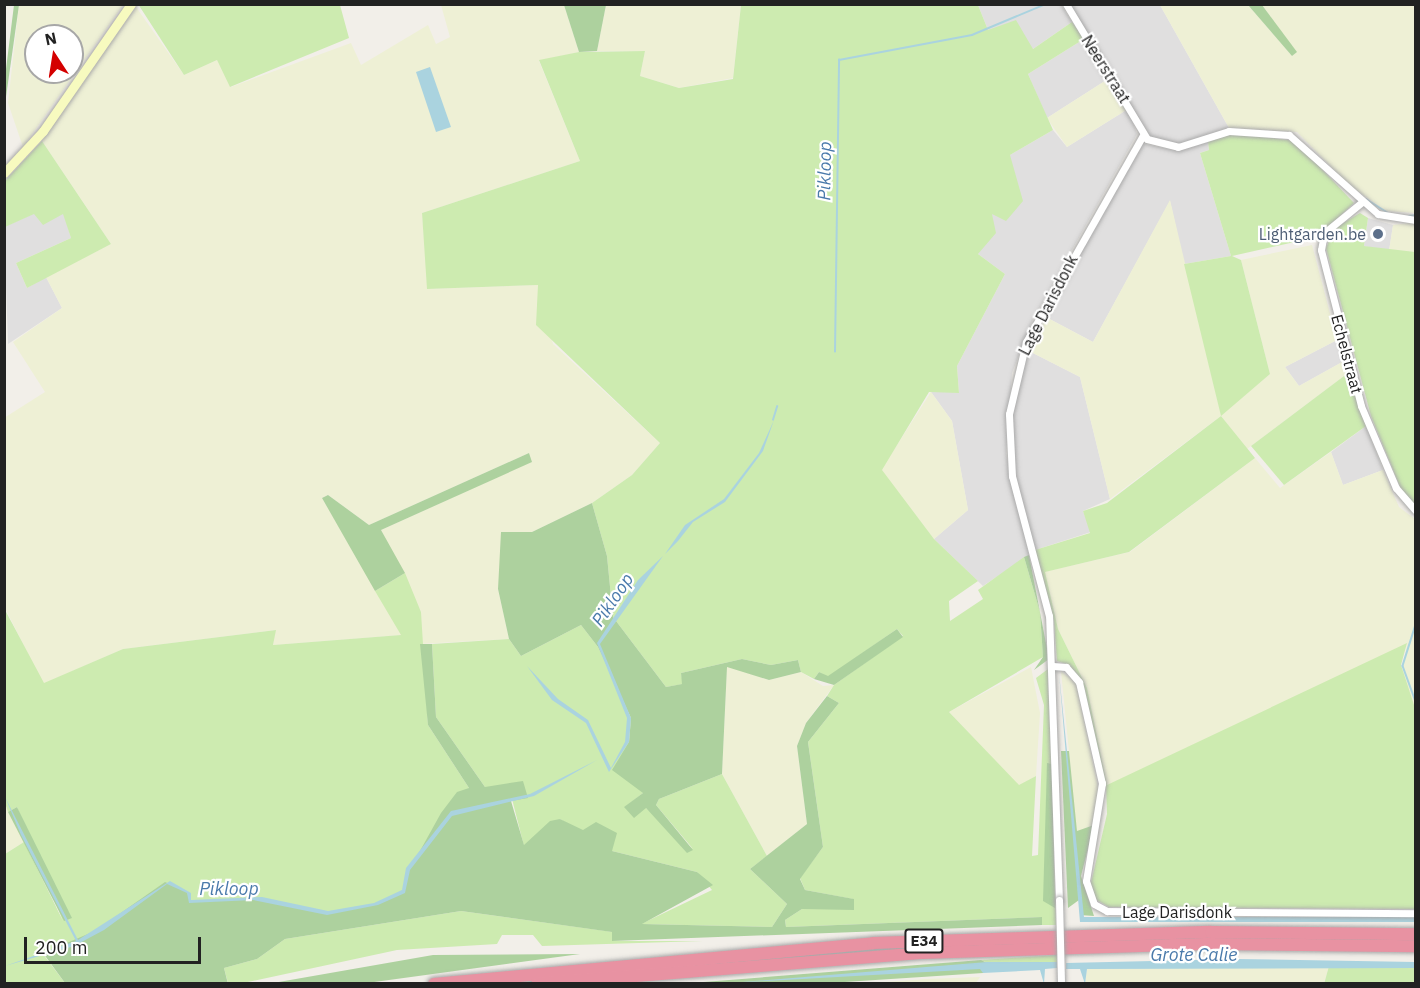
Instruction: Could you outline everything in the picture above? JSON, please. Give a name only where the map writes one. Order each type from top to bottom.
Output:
[{"type":"highway","name":"E34","points":[[434,984],[885,943],[1211,932],[1416,934]]},
{"type":"highway","name":"E34","points":[[537,984],[921,952],[1212,944],[1416,946]]},
{"type":"street","points":[[4,173],[43,131],[131,4]]},
{"type":"street","name":"Neerstraat","points":[[1066,4],[1143,135]]},
{"type":"street","points":[[1143,135],[1178,147],[1228,131],[1289,135],[1362,202],[1391,220],[1416,220]]},
{"type":"street","name":"Lage Darisdonk","points":[[1061,983],[1053,666],[1049,616],[1012,476],[1012,389],[1026,342],[1143,135]]},
{"type":"street","name":"Echelstraat","points":[[1362,202],[1324,233],[1321,250],[1361,406],[1396,488],[1416,511]]},
{"type":"street","name":"Lage Darisdonk","points":[[1053,666],[1066,667],[1079,682],[1102,783],[1086,880],[1094,904],[1107,911],[1416,913]]},
{"type":"shaded area","points":[[978,5],[1061,5],[1072,22],[1033,49],[988,30]]},
{"type":"shaded area","points":[[1069,5],[1160,5],[1229,128],[1176,145],[1150,136]]},
{"type":"shaded area","points":[[1084,39],[1108,79],[1047,118],[1028,74]]},
{"type":"shaded area","points":[[1128,109],[1137,134],[1032,321],[1012,373],[1006,454],[1029,555],[983,586],[934,539],[968,510],[952,421],[931,392],[959,392],[957,366],[1005,274],[978,254],[1010,155],[1053,130],[1067,147]]},
{"type":"shaded area","points":[[1208,141],[1209,150],[1200,153],[1231,256],[1184,264],[1170,201],[1093,342],[1042,315],[1140,143],[1178,151]]},
{"type":"shaded area","points":[[35,213],[64,214],[71,238],[16,263],[27,288],[46,277],[62,308],[8,344],[4,227]]},
{"type":"shaded area","points":[[1368,218],[1393,225],[1389,251],[1364,246]]},
{"type":"shaded area","points":[[1337,340],[1344,361],[1299,386],[1285,367]]},
{"type":"shaded area","points":[[1027,350],[1080,377],[1110,499],[1083,511],[1091,532],[1035,550],[1015,474],[1012,417]]},
{"type":"shaded area","points":[[1366,426],[1383,470],[1343,485],[1331,452]]},
{"type":"green space","points":[[138,4],[340,5],[349,38],[230,87],[217,60],[184,75]]},
{"type":"green space","points":[[14,5],[19,5],[5,104],[5,77]]},
{"type":"green space","points":[[19,5],[123,5],[84,60],[84,24],[24,24],[24,84],[67,84],[23,147],[8,103]]},
{"type":"green space","points":[[441,5],[564,5],[579,52],[539,61],[580,161],[422,213],[428,289],[538,285],[553,344],[660,443],[632,475],[592,503],[532,532],[498,589],[509,639],[420,644],[421,612],[381,530],[531,462],[529,453],[369,525],[328,495],[322,498],[402,635],[273,645],[275,630],[123,649],[43,684],[5,608],[4,418],[45,392],[13,342],[62,308],[46,277],[111,244],[42,141],[136,7],[184,75],[217,60],[231,87],[351,43],[361,65],[428,25],[436,44],[450,37]]},
{"type":"green space","points":[[564,5],[606,5],[597,51],[579,52]]},
{"type":"green space","points":[[606,5],[741,5],[733,78],[679,88],[640,76],[645,51],[597,51]]},
{"type":"green space","points":[[741,5],[978,5],[988,30],[1016,20],[1033,49],[1072,22],[1084,39],[1028,74],[1053,130],[1010,155],[1023,201],[1006,221],[992,214],[996,233],[978,254],[1005,274],[957,366],[959,393],[929,392],[882,470],[934,539],[978,581],[949,601],[950,621],[983,599],[978,590],[1024,557],[1040,612],[1043,657],[949,712],[1019,785],[1036,776],[1032,856],[1038,855],[1044,705],[1036,678],[1048,669],[1056,925],[1042,925],[1042,917],[786,927],[785,920],[802,909],[853,899],[805,890],[800,878],[823,847],[808,742],[839,703],[827,696],[834,685],[903,636],[897,629],[828,677],[819,672],[814,679],[801,672],[798,660],[771,665],[742,659],[681,673],[683,684],[666,687],[613,617],[607,556],[592,503],[632,475],[660,443],[536,325],[538,285],[427,289],[422,213],[580,161],[539,60],[579,52],[645,51],[640,76],[679,88],[733,79]]},
{"type":"green space","points":[[1160,5],[1248,5],[1292,56],[1296,52],[1262,5],[1415,5],[1415,213],[1386,211],[1349,185],[1297,132],[1229,128]]},
{"type":"green space","points":[[1248,5],[1262,5],[1297,52],[1292,56]]},
{"type":"green space","points":[[1108,79],[1128,109],[1067,147],[1047,118]]},
{"type":"green space","points":[[1235,133],[1295,141],[1354,203],[1317,237],[1232,256],[1241,260],[1270,374],[1221,416],[1184,264],[1231,256],[1200,153],[1209,150],[1208,141]]},
{"type":"green space","points":[[42,141],[111,244],[27,288],[16,263],[71,238],[63,214],[43,225],[34,214],[5,227],[5,181]]},
{"type":"green space","points":[[1170,200],[1221,415],[1270,374],[1241,260],[1312,245],[1337,340],[1285,367],[1299,386],[1344,361],[1348,373],[1247,449],[1221,416],[1110,499],[1080,377],[1027,350],[1042,315],[1093,342]]},
{"type":"green space","points":[[1360,213],[1368,218],[1364,246],[1415,252],[1415,506],[1403,494],[1371,416],[1326,248],[1335,228]]},
{"type":"green space","points":[[1415,222],[1415,252],[1389,251],[1393,225]]},
{"type":"green space","points":[[1348,373],[1366,426],[1284,485],[1251,446]]},
{"type":"green space","points":[[931,392],[952,421],[968,510],[934,539],[881,470]]},
{"type":"green space","points":[[1221,416],[1255,458],[1129,552],[1045,572],[1058,629],[1087,688],[1107,785],[1407,643],[1401,665],[1415,708],[1415,909],[1109,907],[1095,899],[1090,887],[1107,814],[1106,786],[1082,685],[1070,665],[1057,661],[1054,622],[1035,550],[1090,533],[1083,511],[1107,503]]},
{"type":"green space","points":[[1331,452],[1343,485],[1383,470],[1399,507],[1415,519],[1415,708],[1402,672],[1407,644],[1106,786],[1087,688],[1058,629],[1044,572],[1130,552],[1255,458],[1280,488]]},
{"type":"green space","points":[[529,453],[532,462],[381,530],[405,573],[375,591],[322,498],[328,495],[369,525]]},
{"type":"green space","points":[[592,503],[607,556],[613,617],[666,687],[682,684],[681,673],[742,659],[771,665],[798,660],[801,672],[769,680],[727,667],[722,774],[659,799],[656,805],[693,850],[687,853],[646,808],[634,818],[624,807],[643,793],[612,770],[629,742],[631,718],[598,647],[581,625],[521,656],[509,639],[498,589],[501,532],[532,532]]},
{"type":"green space","points":[[1029,555],[1040,612],[1024,557]]},
{"type":"green space","points":[[405,573],[421,612],[428,725],[469,788],[405,889],[373,905],[336,912],[95,935],[43,954],[65,983],[5,983],[5,854],[24,842],[63,921],[17,807],[8,812],[5,803],[4,608],[44,683],[123,649],[276,630],[273,645],[401,635],[375,591]]},
{"type":"green space","points":[[1040,612],[1049,659],[1034,670],[1043,657]]},
{"type":"green space","points":[[581,625],[598,647],[631,718],[629,742],[643,793],[625,807],[646,808],[693,849],[656,805],[659,799],[722,774],[767,856],[750,869],[787,904],[772,927],[641,924],[712,890],[697,872],[612,851],[560,819],[524,846],[512,799],[485,787],[436,717],[432,644],[509,639],[521,656]]},
{"type":"green space","points":[[897,629],[903,637],[834,685],[814,679],[819,672],[828,676]]},
{"type":"green space","points":[[420,644],[432,644],[436,717],[485,787],[523,781],[528,798],[511,801],[524,845],[550,821],[560,819],[583,830],[596,822],[617,833],[612,851],[697,872],[713,885],[642,924],[772,927],[787,904],[750,869],[807,824],[797,746],[806,723],[827,696],[839,703],[808,742],[823,847],[800,879],[805,890],[854,899],[854,910],[802,909],[785,920],[786,927],[1042,917],[1042,925],[612,941],[612,932],[461,911],[285,939],[257,959],[224,968],[228,984],[65,983],[43,953],[95,931],[165,882],[187,892],[190,901],[248,898],[326,913],[373,905],[405,889],[405,878],[441,813],[457,792],[469,788],[428,725]]},
{"type":"green space","points":[[727,666],[769,680],[801,672],[823,686],[834,685],[806,723],[797,746],[807,824],[767,856],[722,774]]},
{"type":"green space","points":[[1031,667],[1040,713],[1036,776],[1019,786],[949,712]]},
{"type":"green space","points":[[1061,671],[1076,683],[1099,792],[1094,825],[1077,832]]},
{"type":"green space","points":[[1061,751],[1069,751],[1077,831],[1094,825],[1081,876],[1094,916],[1080,915],[1079,900],[1068,908]]},
{"type":"green space","points":[[1047,763],[1052,764],[1055,908],[1043,901]]},
{"type":"green space","points":[[4,803],[24,842],[5,854],[4,854]]},
{"type":"green space","points":[[17,807],[72,918],[64,921],[8,812]]},
{"type":"green space","points":[[461,911],[613,932],[613,941],[703,941],[542,946],[533,935],[502,935],[497,944],[397,950],[243,983],[228,983],[224,968],[257,959],[285,939]]},
{"type":"green space","points":[[580,954],[367,983],[273,983],[433,955]]},
{"type":"green space","points":[[1057,955],[1057,962],[992,965],[981,960]]},
{"type":"green space","points":[[981,960],[991,965],[983,973],[814,984],[678,984]]},
{"type":"green space","points":[[1329,966],[1324,983],[1085,984],[1087,969]]},
{"type":"green space","points":[[1329,966],[1415,968],[1415,983],[1324,984]]},
{"type":"green space","points":[[980,977],[976,983],[858,984],[927,979]]},
{"type":"water","points":[[430,67],[451,127],[436,132],[416,72]]},
{"type":"water","points":[[774,420],[763,451],[725,502],[693,522],[665,554],[685,525],[724,499],[759,453]]},
{"type":"water","points":[[663,556],[600,644],[631,718],[629,742],[609,772],[586,723],[552,700],[527,666],[558,699],[588,720],[611,768],[625,742],[627,718],[597,643],[638,580]]},
{"type":"water","points":[[1059,673],[1084,917],[1415,917],[1415,922],[1080,922]]},
{"type":"water","points":[[597,760],[534,796],[452,816],[410,870],[405,893],[378,905],[327,915],[253,900],[189,903],[187,893],[167,884],[104,930],[74,946],[5,966],[76,941],[21,835],[5,797],[78,940],[170,881],[191,893],[191,900],[262,897],[328,911],[374,903],[402,890],[406,868],[451,811],[530,794]]},
{"type":"water","points":[[1239,959],[1415,962],[1416,968],[1087,969],[1085,984],[1080,969],[1066,969],[1066,963]]},
{"type":"water","points":[[987,962],[1057,962],[1057,968],[1045,969],[1044,984],[1040,970],[983,973],[980,969],[730,983]]},
{"type":"waterway","name":"Pikloop","points":[[835,352],[839,60],[972,35],[1046,4]]},
{"type":"waterway","points":[[1366,199],[1388,213]]},
{"type":"waterway","points":[[1409,216],[1416,215]]},
{"type":"waterway","name":"Pikloop","points":[[773,420],[777,407]]},
{"type":"waterway","name":"Grote Calie","points":[[1416,625],[1403,666],[1416,702]]},
{"type":"place","name":"Lightgarden.be","points":[[1378,234]]}]
